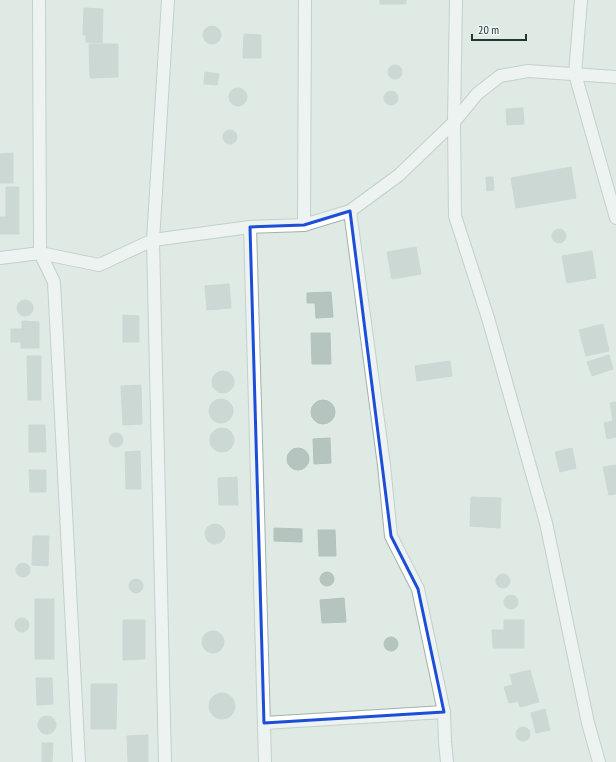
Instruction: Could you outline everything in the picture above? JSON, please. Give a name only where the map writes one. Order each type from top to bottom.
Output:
[{"type":"street","points":[[38,0],[40,253],[54,282],[79,762]]},
{"type":"street","points":[[165,762],[153,240],[168,0]]},
{"type":"street","points":[[304,225],[305,0]]},
{"type":"street","points":[[456,0],[454,122],[455,216],[488,318],[546,523],[588,723],[599,762]]},
{"type":"street","points":[[581,0],[575,74],[616,218]]},
{"type":"street","points":[[0,258],[40,253],[99,265],[153,240],[250,227],[304,225],[350,211],[399,174],[454,122],[477,94],[500,76],[528,71],[616,77]]},
{"type":"street","points":[[350,211],[384,465],[391,536],[418,588],[444,712],[447,762]]},
{"type":"street","points":[[250,227],[265,762]]},
{"type":"street","points":[[264,723],[444,712]]},
{"type":"highlighted area","points":[[350,211],[391,536],[418,589],[444,712],[264,723],[250,227],[304,225]]},
{"type":"building","points":[[380,0],[406,0],[406,4],[380,4]]},
{"type":"building","points":[[84,8],[103,9],[102,43],[86,42],[86,35],[83,35]]},
{"type":"building","points":[[212,26],[218,29],[221,35],[218,41],[212,44],[206,41],[203,35],[206,29]]},
{"type":"building","points":[[244,34],[261,35],[261,58],[243,58]]},
{"type":"building","points":[[89,44],[118,44],[118,77],[90,78]]},
{"type":"building","points":[[392,65],[398,65],[402,69],[402,75],[398,79],[392,79],[388,75],[388,69]]},
{"type":"building","points":[[205,72],[219,74],[217,85],[204,84]]},
{"type":"building","points":[[238,88],[244,91],[247,97],[244,103],[238,106],[232,103],[229,97],[232,91]]},
{"type":"building","points":[[388,91],[394,91],[398,95],[398,101],[394,105],[388,105],[384,101],[384,95]]},
{"type":"building","points":[[523,108],[524,124],[507,125],[506,109]]},
{"type":"building","points":[[227,130],[233,130],[237,134],[237,140],[233,144],[227,144],[223,140],[223,134]]},
{"type":"building","points":[[13,153],[13,183],[0,183],[0,154]]},
{"type":"building","points":[[571,167],[576,198],[516,208],[511,178]]},
{"type":"building","points":[[486,177],[493,177],[494,190],[487,191]]},
{"type":"building","points":[[6,187],[19,187],[19,234],[0,234],[0,217],[6,217]]},
{"type":"building","points":[[556,229],[562,229],[566,233],[566,239],[562,243],[556,243],[552,239],[552,233]]},
{"type":"building","points":[[416,247],[421,274],[392,279],[387,252]]},
{"type":"building","points":[[592,251],[596,278],[567,283],[562,256]]},
{"type":"building","points":[[229,284],[231,308],[207,310],[205,286]]},
{"type":"building","points":[[331,292],[333,317],[316,318],[315,303],[307,303],[307,293]]},
{"type":"building","points":[[22,300],[28,300],[33,305],[31,314],[28,316],[22,316],[17,311],[17,305]]},
{"type":"building","points":[[123,315],[139,316],[139,342],[123,342]]},
{"type":"building","points":[[22,321],[39,322],[39,348],[21,348],[21,342],[11,342],[11,329],[22,329]]},
{"type":"building","points":[[603,324],[609,351],[586,356],[579,330]]},
{"type":"building","points":[[311,333],[330,333],[331,364],[312,364]]},
{"type":"building","points":[[609,355],[613,369],[592,376],[587,362]]},
{"type":"building","points":[[27,356],[41,356],[41,400],[28,400]]},
{"type":"building","points":[[450,361],[452,376],[417,381],[415,366]]},
{"type":"building","points":[[223,371],[231,374],[234,382],[231,390],[223,393],[215,390],[212,382],[215,374]]},
{"type":"building","points":[[141,385],[142,424],[123,425],[121,386]]},
{"type":"building","points":[[221,399],[229,403],[233,411],[229,419],[221,423],[213,419],[209,411],[213,403]]},
{"type":"building","points":[[323,400],[332,403],[335,412],[332,421],[323,424],[314,421],[311,412],[314,403]]},
{"type":"building","points":[[616,402],[616,437],[607,439],[604,423],[613,421],[610,403]]},
{"type":"building","points":[[29,425],[45,425],[46,452],[29,452]]},
{"type":"building","points":[[217,428],[227,428],[234,435],[234,445],[227,452],[217,452],[210,445],[210,435]]},
{"type":"building","points":[[116,433],[121,435],[123,440],[121,445],[116,447],[111,445],[109,440],[111,435]]},
{"type":"building","points":[[330,438],[331,463],[314,464],[313,439]]},
{"type":"building","points":[[294,448],[302,448],[309,455],[309,463],[302,470],[294,470],[287,463],[287,455]]},
{"type":"building","points":[[572,448],[576,468],[560,472],[555,452]]},
{"type":"building","points":[[140,451],[141,489],[126,489],[125,452]]},
{"type":"building","points":[[616,465],[616,494],[609,495],[603,467]]},
{"type":"building","points":[[29,470],[46,470],[46,492],[30,492]]},
{"type":"building","points":[[237,477],[238,505],[219,505],[218,478]]},
{"type":"building","points":[[471,497],[501,498],[500,528],[470,526]]},
{"type":"building","points":[[215,524],[222,527],[225,534],[222,541],[215,544],[208,541],[205,534],[208,527]]},
{"type":"building","points":[[274,528],[302,529],[302,542],[274,541]]},
{"type":"building","points":[[318,530],[335,530],[336,556],[319,556]]},
{"type":"building","points":[[33,536],[49,536],[48,566],[32,565]]},
{"type":"building","points":[[20,563],[26,563],[30,567],[30,573],[26,577],[20,577],[16,573],[16,567]]},
{"type":"building","points":[[324,572],[330,572],[334,576],[334,582],[330,586],[324,586],[320,582],[320,576]]},
{"type":"building","points":[[500,574],[506,574],[510,578],[510,584],[506,588],[500,588],[496,584],[496,578]]},
{"type":"building","points":[[133,579],[139,579],[143,583],[143,589],[139,593],[133,593],[129,589],[129,583]]},
{"type":"building","points":[[508,595],[514,595],[518,599],[518,605],[514,609],[508,609],[504,605],[504,599]]},
{"type":"building","points":[[344,598],[346,622],[322,623],[320,600]]},
{"type":"building","points":[[35,599],[54,599],[54,659],[35,659]]},
{"type":"building","points":[[19,618],[25,618],[29,622],[29,628],[25,632],[19,632],[15,628],[15,622]]},
{"type":"building","points":[[123,620],[145,620],[145,659],[123,660]]},
{"type":"building","points":[[504,620],[524,620],[524,648],[493,648],[492,630],[504,630]]},
{"type":"building","points":[[213,631],[217,632],[223,638],[223,646],[217,652],[213,653],[209,652],[203,646],[202,642],[203,638],[209,632]]},
{"type":"building","points":[[388,637],[394,637],[398,641],[398,647],[394,651],[388,651],[384,647],[384,641]]},
{"type":"building","points":[[530,670],[539,702],[520,707],[518,701],[509,703],[504,687],[513,685],[510,675]]},
{"type":"building","points":[[36,678],[52,678],[53,704],[37,705]]},
{"type":"building","points":[[91,684],[117,684],[116,729],[91,729]]},
{"type":"building","points":[[222,693],[231,697],[235,706],[231,715],[222,719],[213,715],[209,706],[213,697]]},
{"type":"building","points":[[545,709],[550,730],[536,733],[531,713]]},
{"type":"building","points":[[47,716],[51,717],[55,721],[55,729],[51,733],[47,734],[43,733],[39,729],[38,725],[39,721],[43,717]]},
{"type":"building","points":[[520,727],[526,727],[530,731],[530,737],[526,741],[520,741],[516,737],[516,731]]},
{"type":"building","points":[[148,735],[148,762],[128,762],[127,736]]},
{"type":"building","points":[[42,743],[53,743],[52,762],[42,762]]}]
